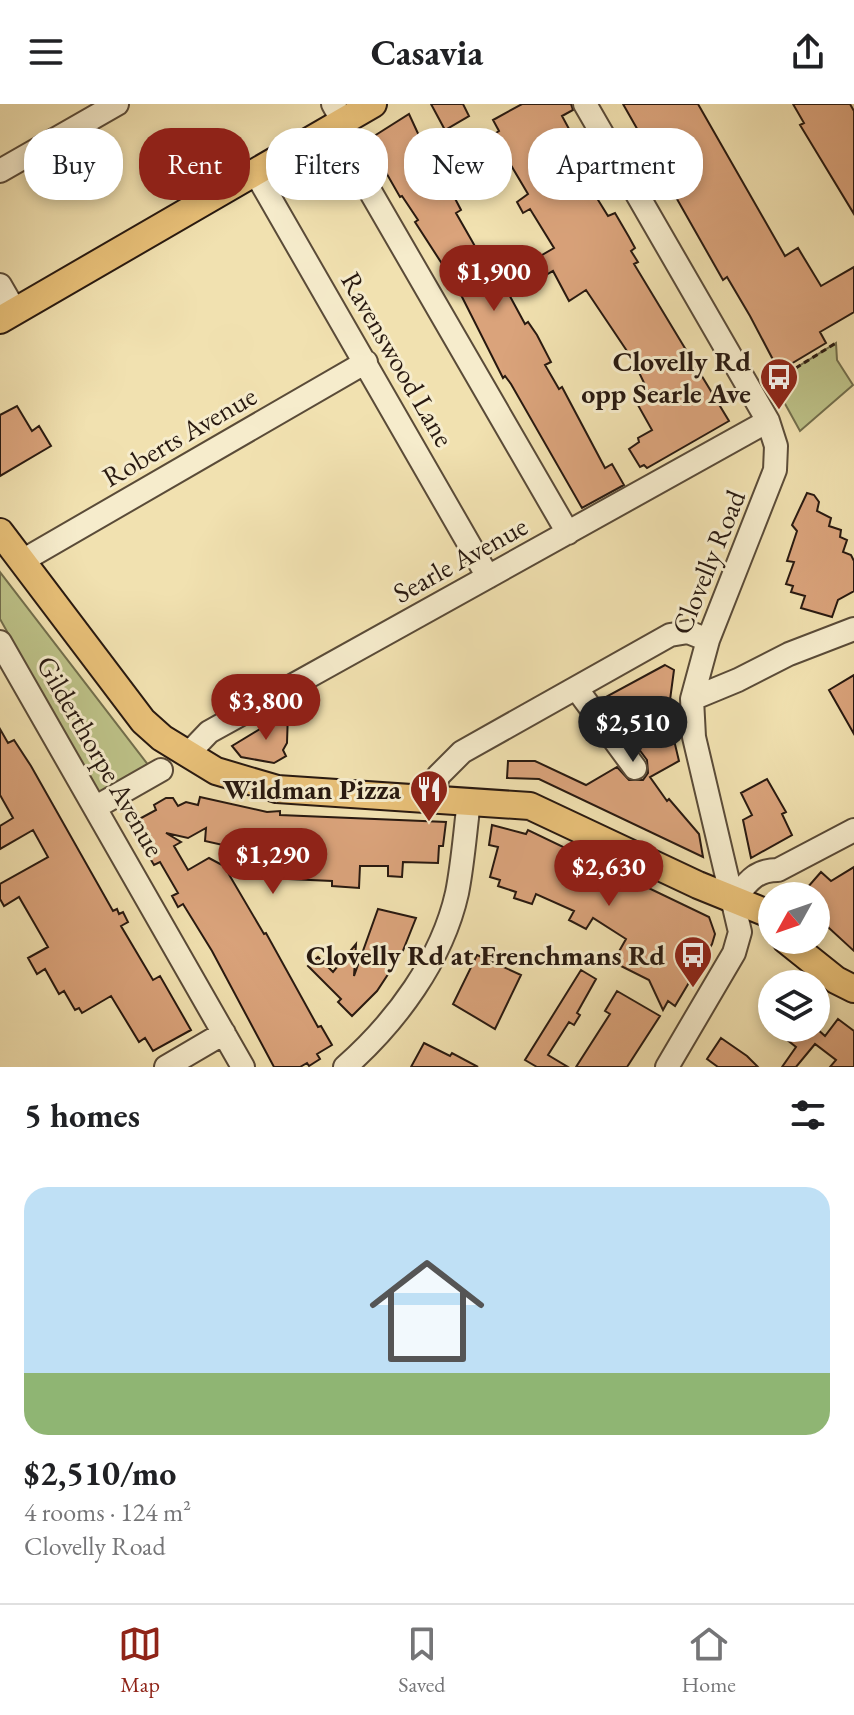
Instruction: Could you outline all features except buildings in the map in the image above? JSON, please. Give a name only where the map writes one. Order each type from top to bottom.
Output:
[{"type":"main road","points":[[8,315],[255,172],[336,118],[373,104]]},
{"type":"main road","points":[[0,532],[143,721],[187,755],[216,771],[277,789],[530,806],[758,909]]},
{"type":"main road","points":[[734,899],[758,919]]},
{"type":"main road","points":[[804,954],[836,980],[854,986]]},
{"type":"main road","points":[[828,954],[846,969],[854,986]]},
{"type":"street","points":[[0,171],[117,104]]},
{"type":"street","name":"Clovelly Road","points":[[585,104],[768,421],[776,446],[775,470],[708,640],[692,699],[694,737],[740,932],[734,953],[669,1066]]},
{"type":"street","points":[[336,118],[568,533]]},
{"type":"street","name":"Ravenswood Lane","points":[[255,172],[488,577]]},
{"type":"street","points":[[0,285],[8,315]]},
{"type":"street","name":"Roberts Avenue","points":[[22,561],[366,362]]},
{"type":"street","name":"Searle Avenue","points":[[187,755],[209,732],[768,421]]},
{"type":"street","points":[[692,699],[789,654],[854,629]]},
{"type":"street","points":[[433,799],[438,776],[452,759],[670,635],[688,632],[708,640]]},
{"type":"street","name":"Gilderthorpe Avenue","points":[[0,642],[243,1067]]},
{"type":"street","points":[[576,688],[635,768]]},
{"type":"street","points":[[96,807],[161,770]]},
{"type":"street","points":[[345,1067],[404,1005],[441,939],[457,895],[469,801]]},
{"type":"street","points":[[734,899],[753,875],[765,870],[778,870],[854,830]]},
{"type":"street","points":[[166,1067],[224,1033]]},
{"type":"path","points":[[770,384],[836,343]]},
{"type":"green space","points":[[836,343],[837,360],[853,385],[800,431],[773,382]]},
{"type":"green space","points":[[0,572],[149,766],[98,794],[0,619]]},
{"type":"place","name":"Clovelly Rd opp Searle Ave","points":[[779,411]]},
{"type":"place","name":"Wildman Pizza","points":[[429,823]]},
{"type":"place","name":"Clovelly Rd at Frenchmans Rd","points":[[693,989]]}]
